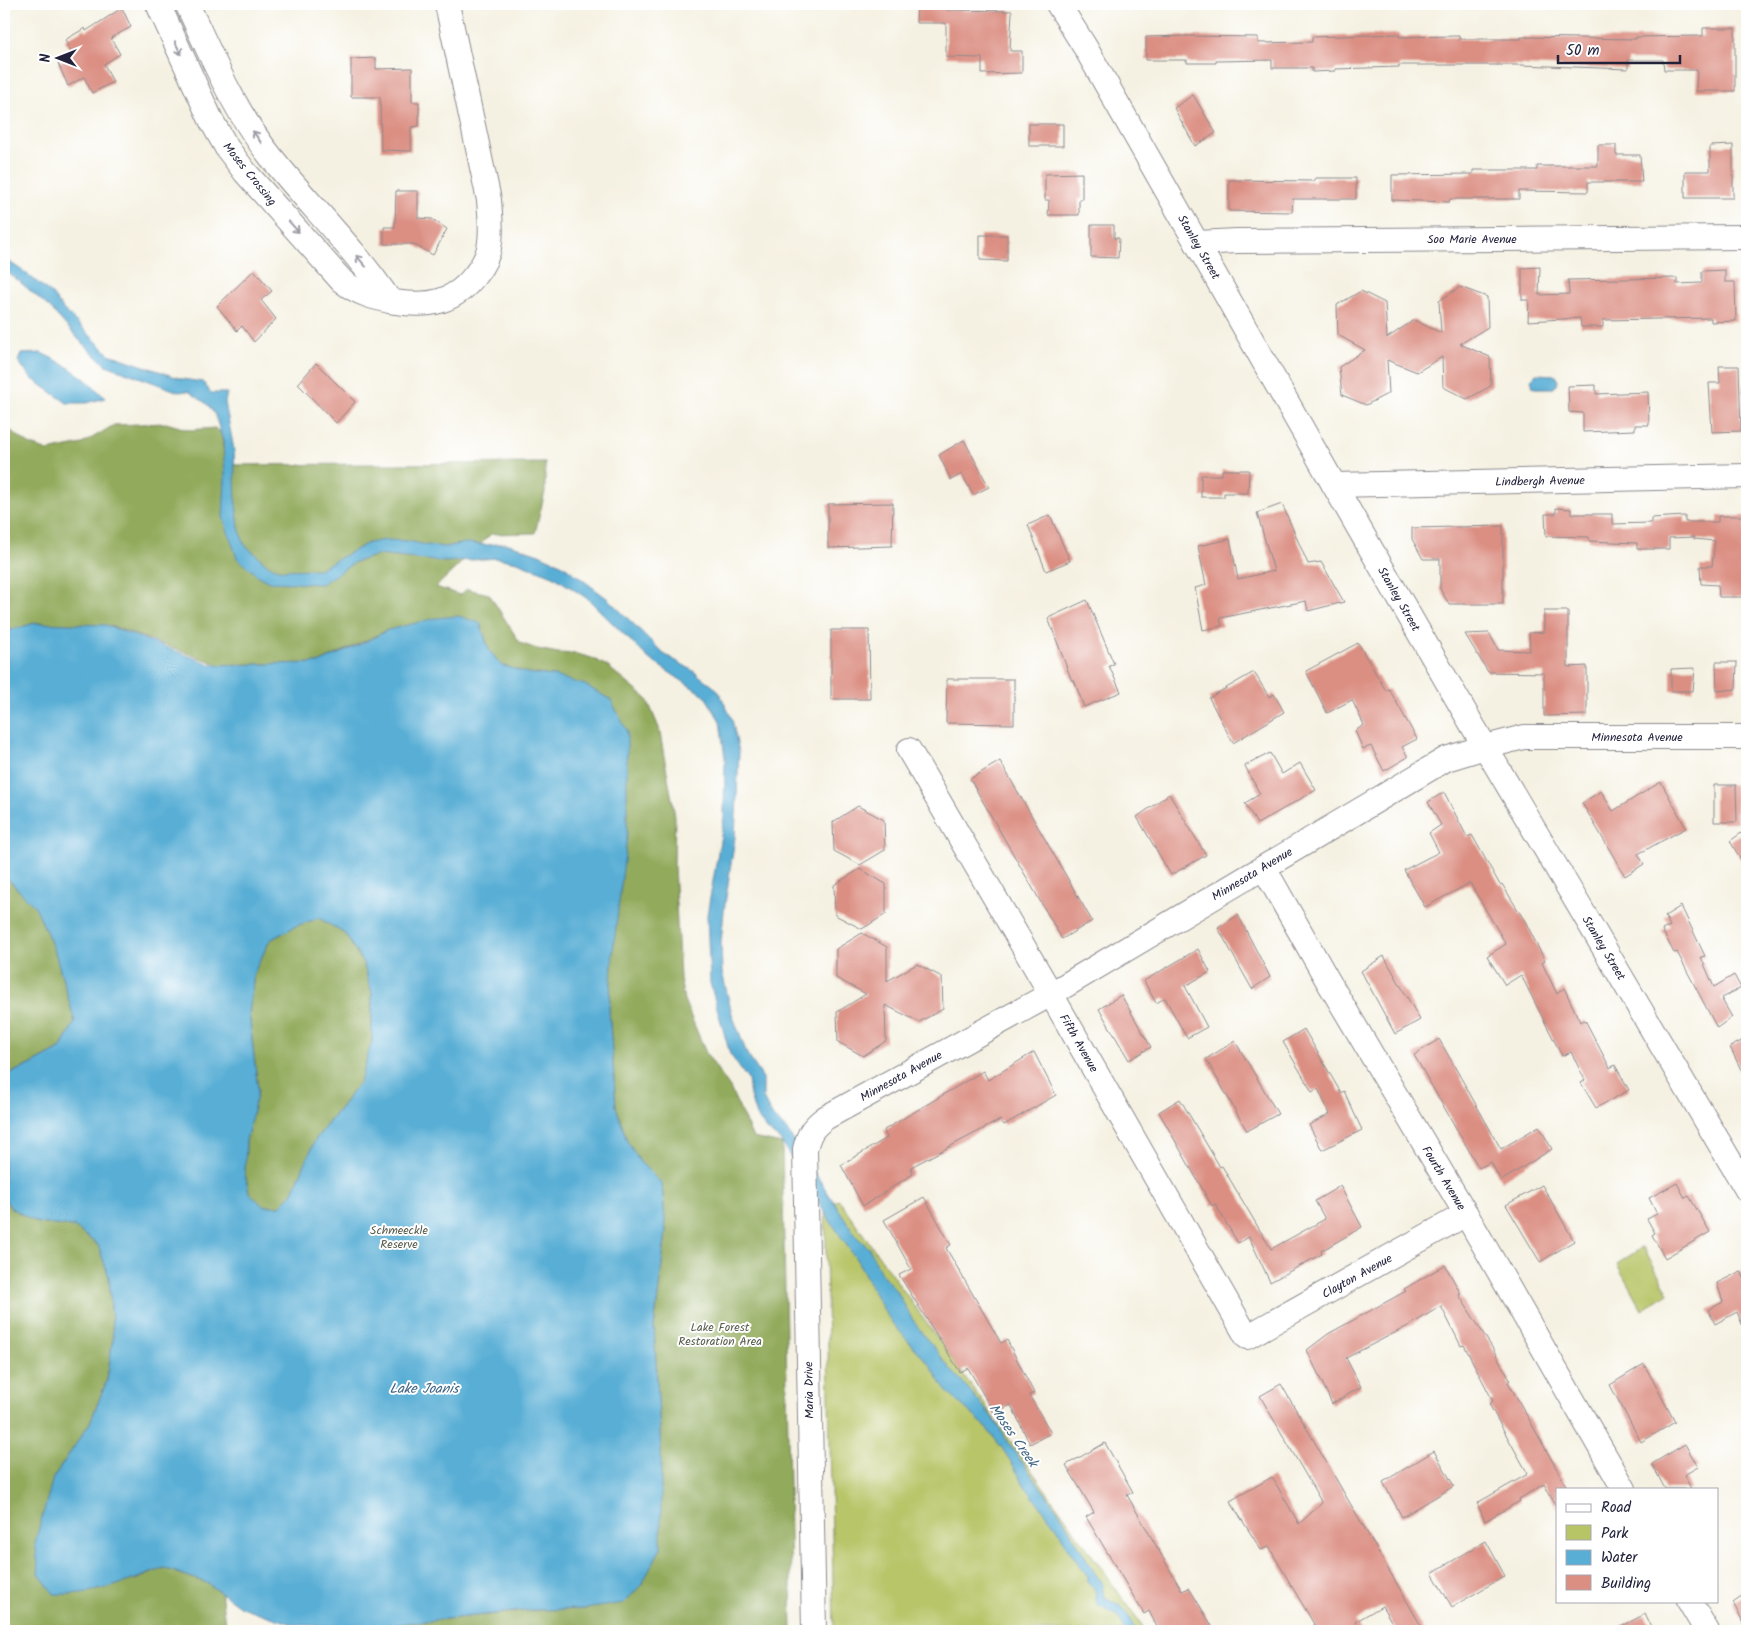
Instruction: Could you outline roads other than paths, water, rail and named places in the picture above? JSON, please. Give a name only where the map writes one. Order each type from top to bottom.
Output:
[{"type":"street","name":"Moses Crossing","points":[[158,4],[211,120],[227,148],[245,172],[342,281],[352,289],[366,296],[413,304],[428,304],[442,301],[457,294],[470,282],[482,266],[490,243],[491,219],[489,200],[447,4]]},
{"type":"street","points":[[188,4],[233,101],[270,157],[370,271],[390,301]]},
{"type":"street","name":"Stanley Street","points":[[1058,4],[1085,47],[1485,747],[1747,1190]]},
{"type":"street","name":"Soo Marie Avenue","points":[[1197,243],[1237,241],[1747,237]]},
{"type":"street","name":"Lindbergh Avenue","points":[[1334,485],[1747,476]]},
{"type":"street","name":"Minnesota Avenue","points":[[805,1149],[809,1134],[825,1118],[1051,994],[1453,756],[1524,737],[1747,737]]},
{"type":"street","name":"Fifth Avenue","points":[[909,750],[1247,1337]]},
{"type":"street","name":"Fourth Avenue","points":[[1264,868],[1623,1488]]},
{"type":"street","name":"Maria Drive","points":[[805,1149],[814,1631]]},
{"type":"street","name":"Clayton Avenue","points":[[1247,1337],[1466,1214]]},
{"type":"street","points":[[1690,1602],[1707,1631]]},
{"type":"water","points":[[4,258],[52,294],[63,309],[109,354],[182,379],[203,382],[211,393],[227,393],[225,402],[234,450],[239,527],[244,544],[269,566],[282,570],[319,569],[368,543],[385,540],[408,541],[445,547],[465,543],[486,545],[506,543],[539,554],[563,565],[608,599],[664,654],[692,670],[718,690],[732,719],[739,752],[735,837],[721,943],[722,972],[732,1014],[747,1054],[763,1078],[763,1098],[773,1117],[786,1129],[857,1237],[869,1248],[881,1273],[898,1293],[924,1336],[996,1422],[1008,1443],[1059,1512],[1091,1567],[1102,1582],[1105,1596],[1108,1600],[1123,1608],[1134,1627],[1140,1631],[1126,1631],[1118,1616],[1097,1604],[1095,1590],[1087,1581],[1087,1576],[1068,1549],[1058,1529],[1025,1486],[1002,1448],[984,1425],[946,1391],[930,1365],[893,1324],[858,1262],[780,1140],[767,1130],[756,1116],[750,1096],[748,1080],[730,1054],[710,983],[707,915],[724,818],[725,758],[720,721],[705,696],[649,659],[588,599],[553,576],[517,562],[497,558],[445,562],[378,555],[355,562],[321,584],[269,582],[258,576],[237,558],[223,517],[225,477],[223,441],[215,415],[207,404],[188,391],[179,392],[106,365],[83,344],[50,308],[4,270]]},
{"type":"water","points":[[41,353],[76,372],[105,398],[87,403],[67,403],[31,378],[18,361],[21,354]]},
{"type":"water","points":[[1536,374],[1555,375],[1558,382],[1554,388],[1535,388],[1531,379]]},
{"type":"water","name":"Lake Joanis","points":[[458,616],[480,623],[489,650],[501,665],[527,673],[554,676],[585,685],[611,700],[627,731],[627,837],[613,951],[609,1010],[616,1106],[627,1141],[640,1162],[662,1184],[666,1232],[654,1328],[661,1451],[661,1548],[642,1584],[624,1603],[585,1609],[533,1610],[369,1627],[295,1625],[241,1607],[207,1583],[164,1568],[110,1587],[83,1593],[54,1594],[39,1574],[35,1542],[53,1478],[90,1423],[107,1380],[113,1338],[109,1277],[98,1245],[74,1227],[38,1223],[11,1208],[4,1198],[4,1076],[60,1049],[75,1022],[55,952],[36,908],[4,875],[4,632],[35,623],[106,625],[213,665],[318,663],[388,630],[436,618]],"holes":[[[319,918],[345,934],[363,963],[372,993],[372,1041],[360,1082],[315,1140],[292,1194],[280,1206],[263,1206],[249,1192],[245,1174],[246,1141],[258,1090],[249,1013],[254,973],[270,940],[296,926]]]},
{"type":"park label","name":"Schmeeckle Reserve","points":[[399,1237]]},
{"type":"park label","name":"Lake Forest Restoration Area","points":[[720,1334]]},
{"type":"water label","name":"Moses Creek","points":[[1014,1435]]}]
